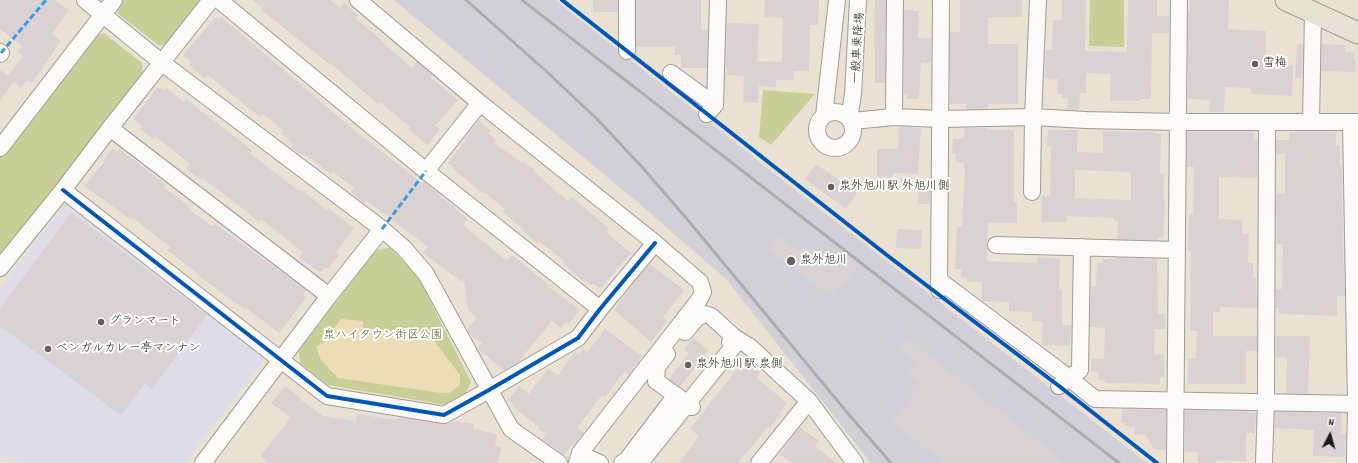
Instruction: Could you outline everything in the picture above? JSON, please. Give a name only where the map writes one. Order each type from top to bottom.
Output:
[{"type":"main road","points":[[1286,0],[1358,33]]},
{"type":"street","points":[[85,0],[161,62],[382,229],[404,248],[426,274],[511,429],[559,463]]},
{"type":"street","points":[[0,148],[114,0]]},
{"type":"street","points":[[0,268],[63,190],[210,0]]},
{"type":"street","points":[[219,0],[426,171],[600,309]]},
{"type":"street","points":[[358,0],[480,103],[655,243],[700,282],[703,292],[702,307],[697,318],[675,344],[657,374],[585,460]]},
{"type":"street","points":[[627,0],[627,51]]},
{"type":"street","points":[[671,73],[711,110],[718,0]]},
{"type":"street","points":[[824,116],[837,0]]},
{"type":"street","points":[[850,120],[854,95],[858,0]]},
{"type":"street","name":"一般車乗降場","points":[[854,95],[859,84],[862,0]]},
{"type":"street","points":[[894,117],[895,0]]},
{"type":"street","points":[[941,0],[939,287],[1064,382],[1095,399],[1357,404]]},
{"type":"street","points":[[1032,192],[1033,117],[1038,0]]},
{"type":"street","points":[[1175,463],[1179,0]]},
{"type":"street","points":[[1311,122],[1313,13]]},
{"type":"street","points":[[426,171],[480,103]]},
{"type":"street","points":[[838,111],[844,113],[850,120],[854,127],[848,143],[843,146],[832,148],[821,141],[817,130],[818,124],[824,116],[838,111]]},
{"type":"street","points":[[850,120],[894,117],[941,119],[1033,117],[1177,122],[1355,122],[1357,404],[1355,463]]},
{"type":"street","points":[[1264,463],[1266,402],[1268,122]]},
{"type":"street","points":[[110,128],[329,296]]},
{"type":"street","points":[[63,190],[327,396],[444,415],[578,338],[655,243]]},
{"type":"street","points":[[202,463],[382,229]]},
{"type":"street","points":[[996,245],[1176,250]]},
{"type":"street","points":[[1064,382],[1080,370],[1082,247]]},
{"type":"street","points":[[702,307],[738,339],[750,347],[809,401],[855,463]]},
{"type":"street","points":[[585,460],[702,307]]},
{"type":"street","points":[[640,463],[687,401],[738,339]]},
{"type":"street","points":[[657,374],[687,401]]},
{"type":"street","points":[[622,463],[626,461],[687,401]]},
{"type":"street","points":[[649,463],[687,401]]},
{"type":"street","points":[[759,463],[809,401]]},
{"type":"shaded area","points":[[394,0],[555,0],[791,187],[1147,463],[871,463],[726,279],[636,201]]},
{"type":"shaded area","points":[[66,204],[265,359],[185,463],[22,463],[0,458],[0,288]]},
{"type":"green space","points":[[121,0],[200,0],[166,44],[160,46],[117,13],[117,6]]},
{"type":"green space","points":[[1090,0],[1124,0],[1124,47],[1089,46]]},
{"type":"green space","points":[[93,34],[105,34],[142,63],[143,75],[0,259],[0,155]]},
{"type":"green space","points":[[763,90],[815,94],[771,145],[759,137]]},
{"type":"green space","name":"泉ハイタウン街区公園","points":[[389,247],[417,275],[471,382],[465,395],[446,405],[328,385],[300,363],[299,351],[375,251]]},
{"type":"sand","points":[[341,319],[363,321],[363,328],[432,338],[460,375],[460,385],[449,393],[441,393],[338,378],[321,360],[316,347],[324,342]]},
{"type":"building","points":[[0,0],[55,0],[69,10],[52,34],[61,41],[32,83],[27,80],[21,88],[14,82],[0,101],[0,70],[8,76],[23,56],[18,52],[22,46],[0,29]]},
{"type":"building","points":[[253,0],[330,0],[340,8],[344,3],[358,15],[355,18],[382,40],[381,41],[412,68],[417,62],[432,75],[430,77],[458,100],[435,126],[440,129],[428,145],[408,129],[410,127],[380,102],[378,104],[330,63],[329,64],[261,10],[262,8]]},
{"type":"building","points":[[593,0],[618,0],[618,12],[593,12]]},
{"type":"building","points":[[636,0],[701,0],[701,30],[708,30],[707,68],[681,68],[681,55],[675,55],[675,47],[636,47]]},
{"type":"building","points":[[765,0],[819,0],[818,25],[810,25],[809,71],[794,71],[793,80],[776,80],[776,87],[759,86],[758,103],[743,102],[744,76],[727,75],[727,23],[759,24],[757,61],[782,62],[783,18],[764,17]]},
{"type":"building","points":[[875,0],[886,0],[885,83],[875,83]]},
{"type":"building","points":[[960,0],[1022,0],[1022,17],[988,17],[988,44],[1018,44],[1018,104],[988,104],[988,108],[966,109],[966,104],[950,104],[950,32],[960,32]]},
{"type":"building","points":[[1062,0],[1086,0],[1085,51],[1127,52],[1128,0],[1157,0],[1157,16],[1169,16],[1169,33],[1152,33],[1151,99],[1140,99],[1140,101],[1110,101],[1111,74],[1086,73],[1086,93],[1080,93],[1079,110],[1067,109],[1068,98],[1062,98],[1062,94],[1057,94],[1058,79],[1045,78],[1046,50],[1052,50],[1053,20],[1062,20]]},
{"type":"building","points":[[1190,0],[1229,0],[1228,29],[1266,31],[1265,65],[1293,66],[1292,96],[1251,94],[1251,88],[1225,87],[1224,112],[1209,112],[1210,100],[1188,99],[1188,11],[1190,11]]},
{"type":"building","points":[[904,10],[919,11],[918,38],[931,39],[931,63],[921,62],[919,99],[907,99],[907,95],[904,95]]},
{"type":"building","points":[[216,17],[219,19],[221,17],[360,135],[422,183],[424,181],[468,219],[463,225],[507,261],[512,255],[549,285],[548,286],[580,310],[569,324],[565,322],[561,328],[552,321],[517,363],[504,370],[479,350],[478,348],[482,343],[467,330],[477,318],[468,310],[464,278],[462,282],[423,253],[428,247],[365,200],[364,203],[351,192],[354,188],[333,172],[331,174],[303,153],[302,155],[291,147],[293,144],[282,134],[284,131],[263,114],[260,117],[208,75],[205,79],[189,65],[191,62],[183,55]]},
{"type":"building","points":[[1297,44],[1303,44],[1302,78],[1295,78]]},
{"type":"building","points":[[1322,44],[1345,45],[1345,52],[1354,52],[1354,59],[1356,59],[1356,72],[1321,71]]},
{"type":"building","points":[[158,87],[164,91],[166,88],[184,102],[186,99],[252,150],[250,153],[299,191],[300,189],[327,210],[328,208],[354,228],[336,253],[339,255],[328,269],[325,267],[320,273],[299,257],[303,252],[261,219],[259,222],[202,178],[201,180],[186,169],[190,164],[155,136],[153,139],[140,129],[142,126],[133,119]]},
{"type":"building","points":[[479,120],[491,131],[489,134],[496,140],[494,143],[522,163],[524,162],[535,170],[534,172],[568,201],[571,197],[609,228],[606,232],[631,253],[600,289],[593,283],[591,285],[586,281],[585,282],[563,264],[565,262],[539,241],[537,243],[503,212],[505,209],[453,169],[454,168],[448,163]]},
{"type":"building","points":[[899,127],[921,128],[918,174],[893,173],[893,177],[877,177],[877,149],[898,149]]},
{"type":"building","points":[[965,128],[1014,130],[1014,202],[1017,202],[1017,223],[988,223],[987,261],[1037,263],[1037,257],[1060,259],[1059,289],[1062,289],[1062,325],[1071,325],[1070,346],[1042,345],[1043,322],[1032,321],[1032,312],[1009,311],[1009,302],[982,301],[982,282],[967,282],[967,278],[961,277],[961,269],[955,269],[957,227],[962,227],[965,168],[964,163],[955,162],[956,154],[952,153],[953,139],[964,139]]},
{"type":"building","points":[[1048,130],[1078,130],[1077,152],[1103,153],[1103,131],[1155,132],[1155,134],[1161,134],[1160,174],[1164,174],[1163,199],[1165,199],[1163,237],[1158,237],[1157,240],[1117,239],[1118,221],[1114,221],[1114,218],[1067,216],[1067,222],[1041,222],[1042,196],[1050,196],[1051,147],[1047,147]],"holes":[[[1075,170],[1131,172],[1131,200],[1075,198]]]},
{"type":"building","points":[[1187,132],[1254,132],[1254,140],[1257,140],[1257,178],[1219,177],[1219,219],[1242,220],[1242,234],[1249,234],[1248,263],[1253,263],[1253,277],[1256,277],[1257,308],[1220,307],[1220,312],[1213,312],[1213,336],[1257,336],[1257,351],[1246,351],[1246,384],[1188,384],[1188,359],[1196,359],[1197,331],[1190,331],[1191,251],[1188,251],[1189,214],[1193,214],[1194,167],[1187,167]]},
{"type":"building","points":[[1289,132],[1336,132],[1336,145],[1340,145],[1340,165],[1342,165],[1343,265],[1345,296],[1337,296],[1337,316],[1279,314],[1279,308],[1276,308],[1276,289],[1282,289],[1283,244],[1277,244],[1276,194],[1285,194],[1285,154],[1276,154],[1276,140],[1289,140]]},
{"type":"building","points":[[113,148],[117,152],[120,149],[165,184],[163,187],[192,208],[190,210],[213,227],[215,224],[306,290],[303,295],[306,298],[279,333],[195,273],[196,272],[167,250],[170,247],[133,218],[132,220],[84,186],[104,162],[103,161]]},
{"type":"building","name":"泉外旭川駅 外旭川側","points":[[816,164],[857,193],[846,209],[805,179]]},
{"type":"building","points":[[919,189],[930,190],[930,204],[918,204]]},
{"type":"building","name":"グランマート","points":[[71,213],[207,315],[152,389],[145,383],[121,415],[0,326],[0,309]]},
{"type":"building","points":[[897,229],[922,230],[921,249],[896,248]]},
{"type":"building","points":[[778,234],[799,251],[802,247],[807,250],[809,247],[838,269],[847,258],[858,266],[833,298],[767,248]]},
{"type":"building","points":[[1103,259],[1157,259],[1158,314],[1166,314],[1165,329],[1155,329],[1154,354],[1164,355],[1164,377],[1160,377],[1160,384],[1105,383],[1105,380],[1099,380],[1099,372],[1091,371],[1092,359],[1104,359],[1105,328],[1090,327],[1091,286],[1096,286],[1097,263],[1103,263]]},
{"type":"building","points":[[650,264],[684,290],[663,317],[667,321],[651,342],[614,310]]},
{"type":"building","points":[[605,329],[642,356],[629,374],[625,371],[605,397],[602,395],[577,428],[584,433],[573,447],[571,446],[564,455],[542,439],[546,434],[512,406],[514,404],[508,400],[519,386],[529,394],[548,369],[558,375],[575,352],[579,355],[583,349],[587,353]]},
{"type":"building","points":[[1276,336],[1310,336],[1308,394],[1286,393],[1287,358],[1276,357]]},
{"type":"building","name":"泉外旭川駅 泉側","points":[[693,338],[709,350],[680,387],[669,379],[689,353],[684,349]]},
{"type":"building","points":[[908,339],[1066,463],[944,463],[892,422],[921,385],[907,374],[916,362],[900,349]]},
{"type":"building","points":[[744,360],[760,372],[757,378],[787,403],[779,413],[781,414],[738,463],[679,463],[699,436],[690,429]]},
{"type":"building","points":[[285,386],[323,416],[356,421],[357,414],[397,420],[398,417],[442,424],[452,423],[454,421],[474,424],[473,429],[497,434],[495,445],[502,447],[498,463],[268,463],[260,456],[287,423],[290,417],[271,403]]},
{"type":"building","points":[[1122,409],[1166,410],[1166,450],[1154,449],[1145,435],[1135,434],[1135,427],[1124,426],[1125,423],[1121,423]]},
{"type":"building","points":[[1185,410],[1256,412],[1255,433],[1246,433],[1246,461],[1216,460],[1216,463],[1198,463],[1198,452],[1185,452]]},
{"type":"building","points":[[1275,412],[1342,413],[1341,433],[1346,433],[1345,457],[1313,456],[1314,430],[1275,428]]},
{"type":"building","points":[[800,427],[819,441],[815,446],[836,463],[793,463],[780,455]]},
{"type":"railway","points":[[466,0],[546,71],[597,119],[642,167],[891,463]]},
{"type":"railway","points":[[522,0],[1119,463]]},
{"type":"marked path","points":[[1,53],[46,0]]},
{"type":"marked path","points":[[382,229],[426,171]]},
{"type":"cycle path","points":[[562,0],[888,256],[1059,386],[1157,463]]},
{"type":"cycle path","points":[[63,190],[327,396],[444,415],[578,338],[655,243]]},
{"type":"place","name":"雪梅","points":[[1255,64]]},
{"type":"place","name":"泉外旭川駅 外旭川側","points":[[831,187]]},
{"type":"place","name":"泉外旭川","points":[[791,261]]},
{"type":"place","name":"グランマート","points":[[101,322]]},
{"type":"place","name":"ベンガルカレー亭マンナン","points":[[48,349]]},
{"type":"place","name":"泉外旭川駅 泉側","points":[[688,365]]}]
